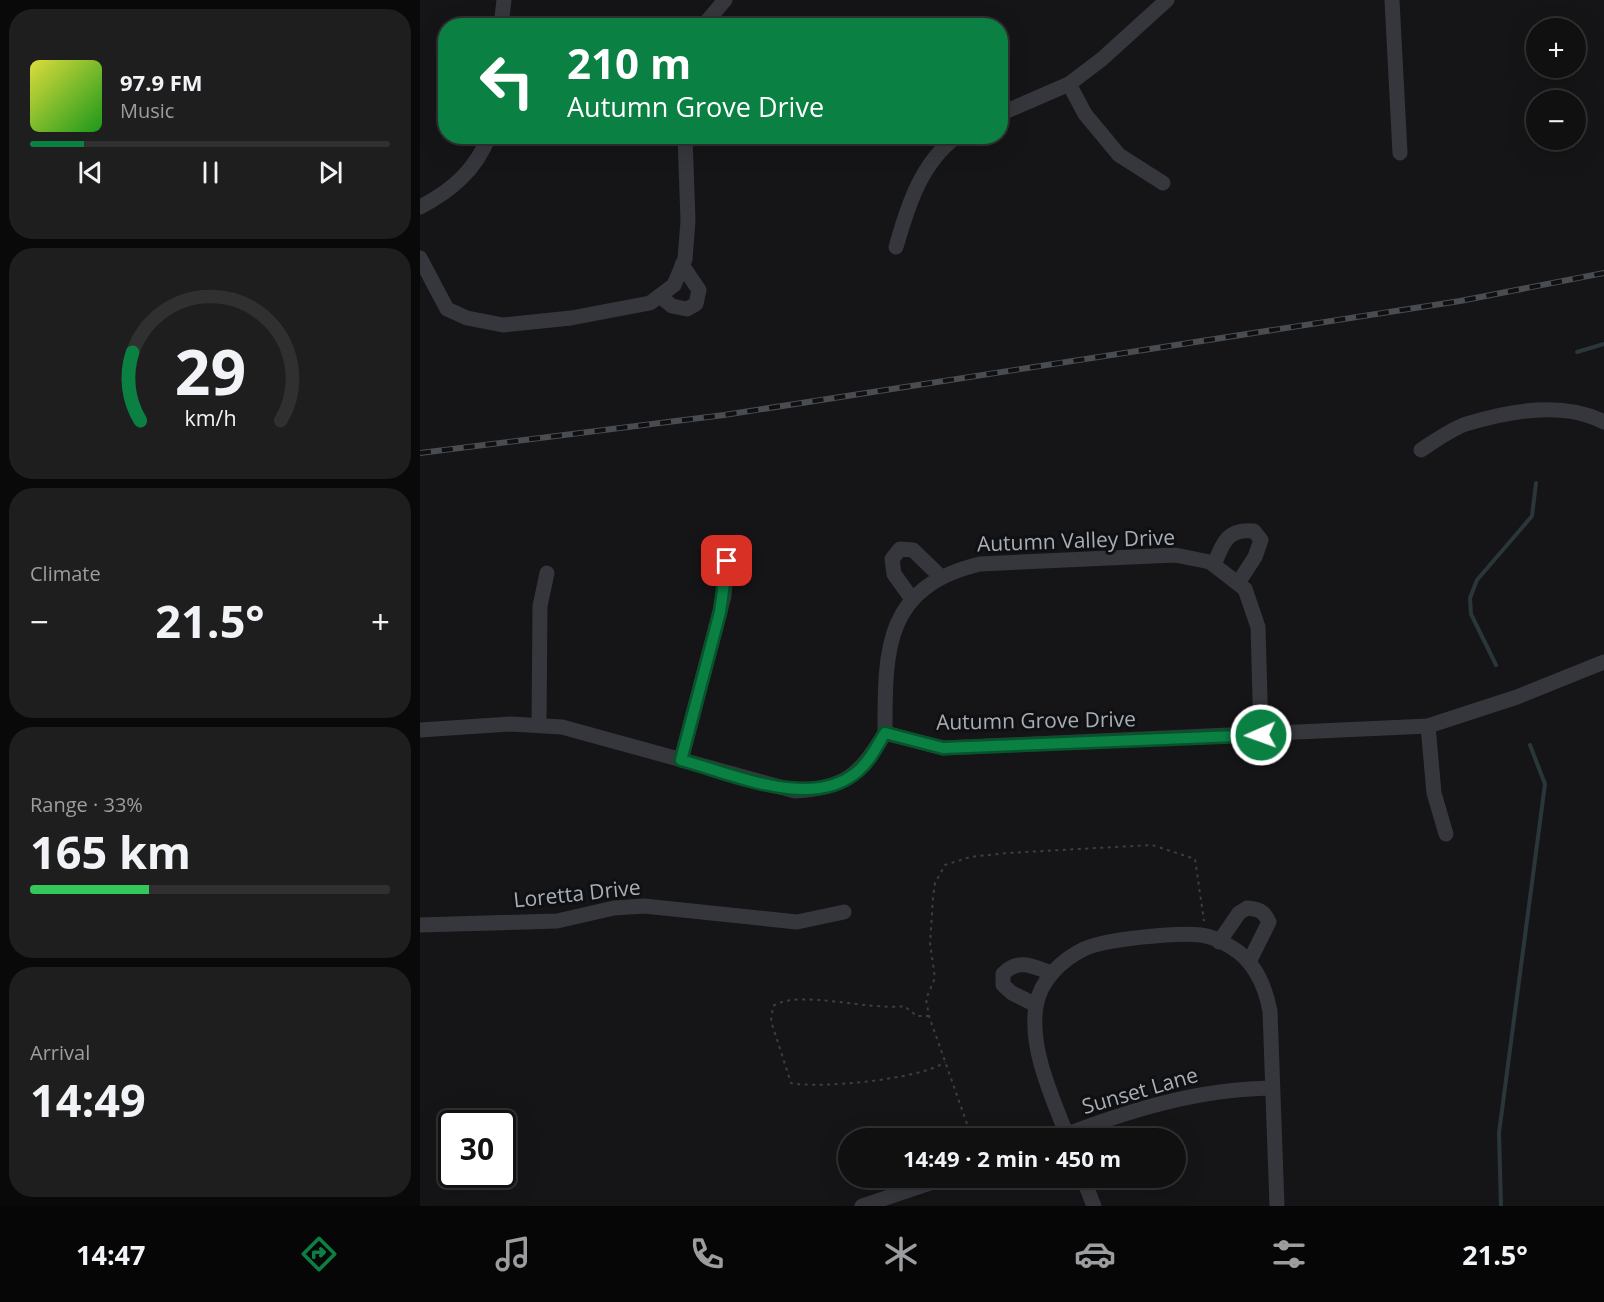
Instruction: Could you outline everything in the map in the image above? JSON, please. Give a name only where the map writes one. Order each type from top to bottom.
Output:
[{"type":"street","points":[[502,18],[504,0]]},
{"type":"street","points":[[709,18],[725,0]]},
{"type":"street","points":[[1392,0],[1401,153]]},
{"type":"street","points":[[1008,111],[1069,84],[1102,59],[1164,1]]},
{"type":"street","points":[[1069,84],[1085,114],[1119,155],[1163,183]]},
{"type":"street","points":[[420,207],[446,194],[466,174],[484,144]]},
{"type":"street","points":[[420,258],[447,309],[467,318],[503,326],[650,303],[674,285],[682,265],[688,221],[685,144]]},
{"type":"street","points":[[896,247],[909,202],[918,185],[947,144]]},
{"type":"street","points":[[660,296],[672,306],[687,309],[696,304],[699,290],[682,265]]},
{"type":"street","points":[[1421,450],[1464,425],[1540,410],[1579,412],[1604,422]]},
{"type":"street","points":[[1214,565],[1230,535],[1239,529],[1254,531],[1261,540],[1255,557],[1238,583]]},
{"type":"street","points":[[912,599],[894,574],[892,560],[900,549],[913,549],[941,577]]},
{"type":"street","name":"Autumn Valley Drive","points":[[885,733],[885,681],[889,645],[897,621],[912,599],[941,577],[980,564],[1175,555],[1214,565],[1245,590],[1258,627],[1261,735]]},
{"type":"street","points":[[681,760],[719,615],[727,561]]},
{"type":"street","points":[[539,724],[540,606],[547,573]]},
{"type":"street","name":"Autumn Grove Drive","points":[[885,733],[943,748],[1428,726],[1497,704],[1604,662]]},
{"type":"street","points":[[420,730],[539,724],[562,726],[795,791],[823,789],[858,772],[885,733]]},
{"type":"street","points":[[1428,726],[1434,794],[1446,834]]},
{"type":"street","name":"Loretta Drive","points":[[420,926],[557,921],[614,908],[644,906],[797,922],[844,912]]},
{"type":"street","points":[[1212,939],[1239,913],[1247,908],[1259,909],[1269,922],[1249,962]]},
{"type":"street","points":[[1061,1128],[1041,1062],[1034,1029],[1036,1005],[1051,973],[1069,957],[1098,944],[1151,938],[1212,939],[1238,952],[1249,962],[1266,990],[1270,1011],[1277,1206]]},
{"type":"street","points":[[1036,1005],[1012,993],[1003,985],[1003,974],[1011,965],[1021,963],[1051,973]]},
{"type":"street","name":"Sunset Lane","points":[[1090,1128],[1175,1098],[1232,1089],[1272,1088]]},
{"type":"street","points":[[862,1206],[915,1188]]},
{"type":"street","points":[[1087,1188],[1094,1206]]},
{"type":"path","points":[[968,1128],[929,1016],[926,999],[935,978],[930,943],[935,883],[940,872],[953,861],[1007,853],[1152,845],[1181,853],[1195,859],[1198,867],[1212,939]]},
{"type":"path","points":[[929,1016],[917,1016],[904,1006],[883,1007],[790,999],[773,1006],[771,1021],[791,1083],[822,1086],[936,1069],[945,1062]]},
{"type":"waterway","points":[[1577,352],[1604,344]]},
{"type":"waterway","points":[[1496,665],[1471,614],[1470,598],[1477,580],[1532,516],[1536,483]]},
{"type":"waterway","points":[[1501,1206],[1499,1133],[1545,784],[1530,745]]},
{"type":"railway","points":[[420,453],[724,415],[1460,301],[1604,273]]},
{"type":"route","points":[[727,561],[724,596],[681,760],[795,791],[823,789],[858,772],[885,733],[914,743],[943,748],[1261,735]]}]
